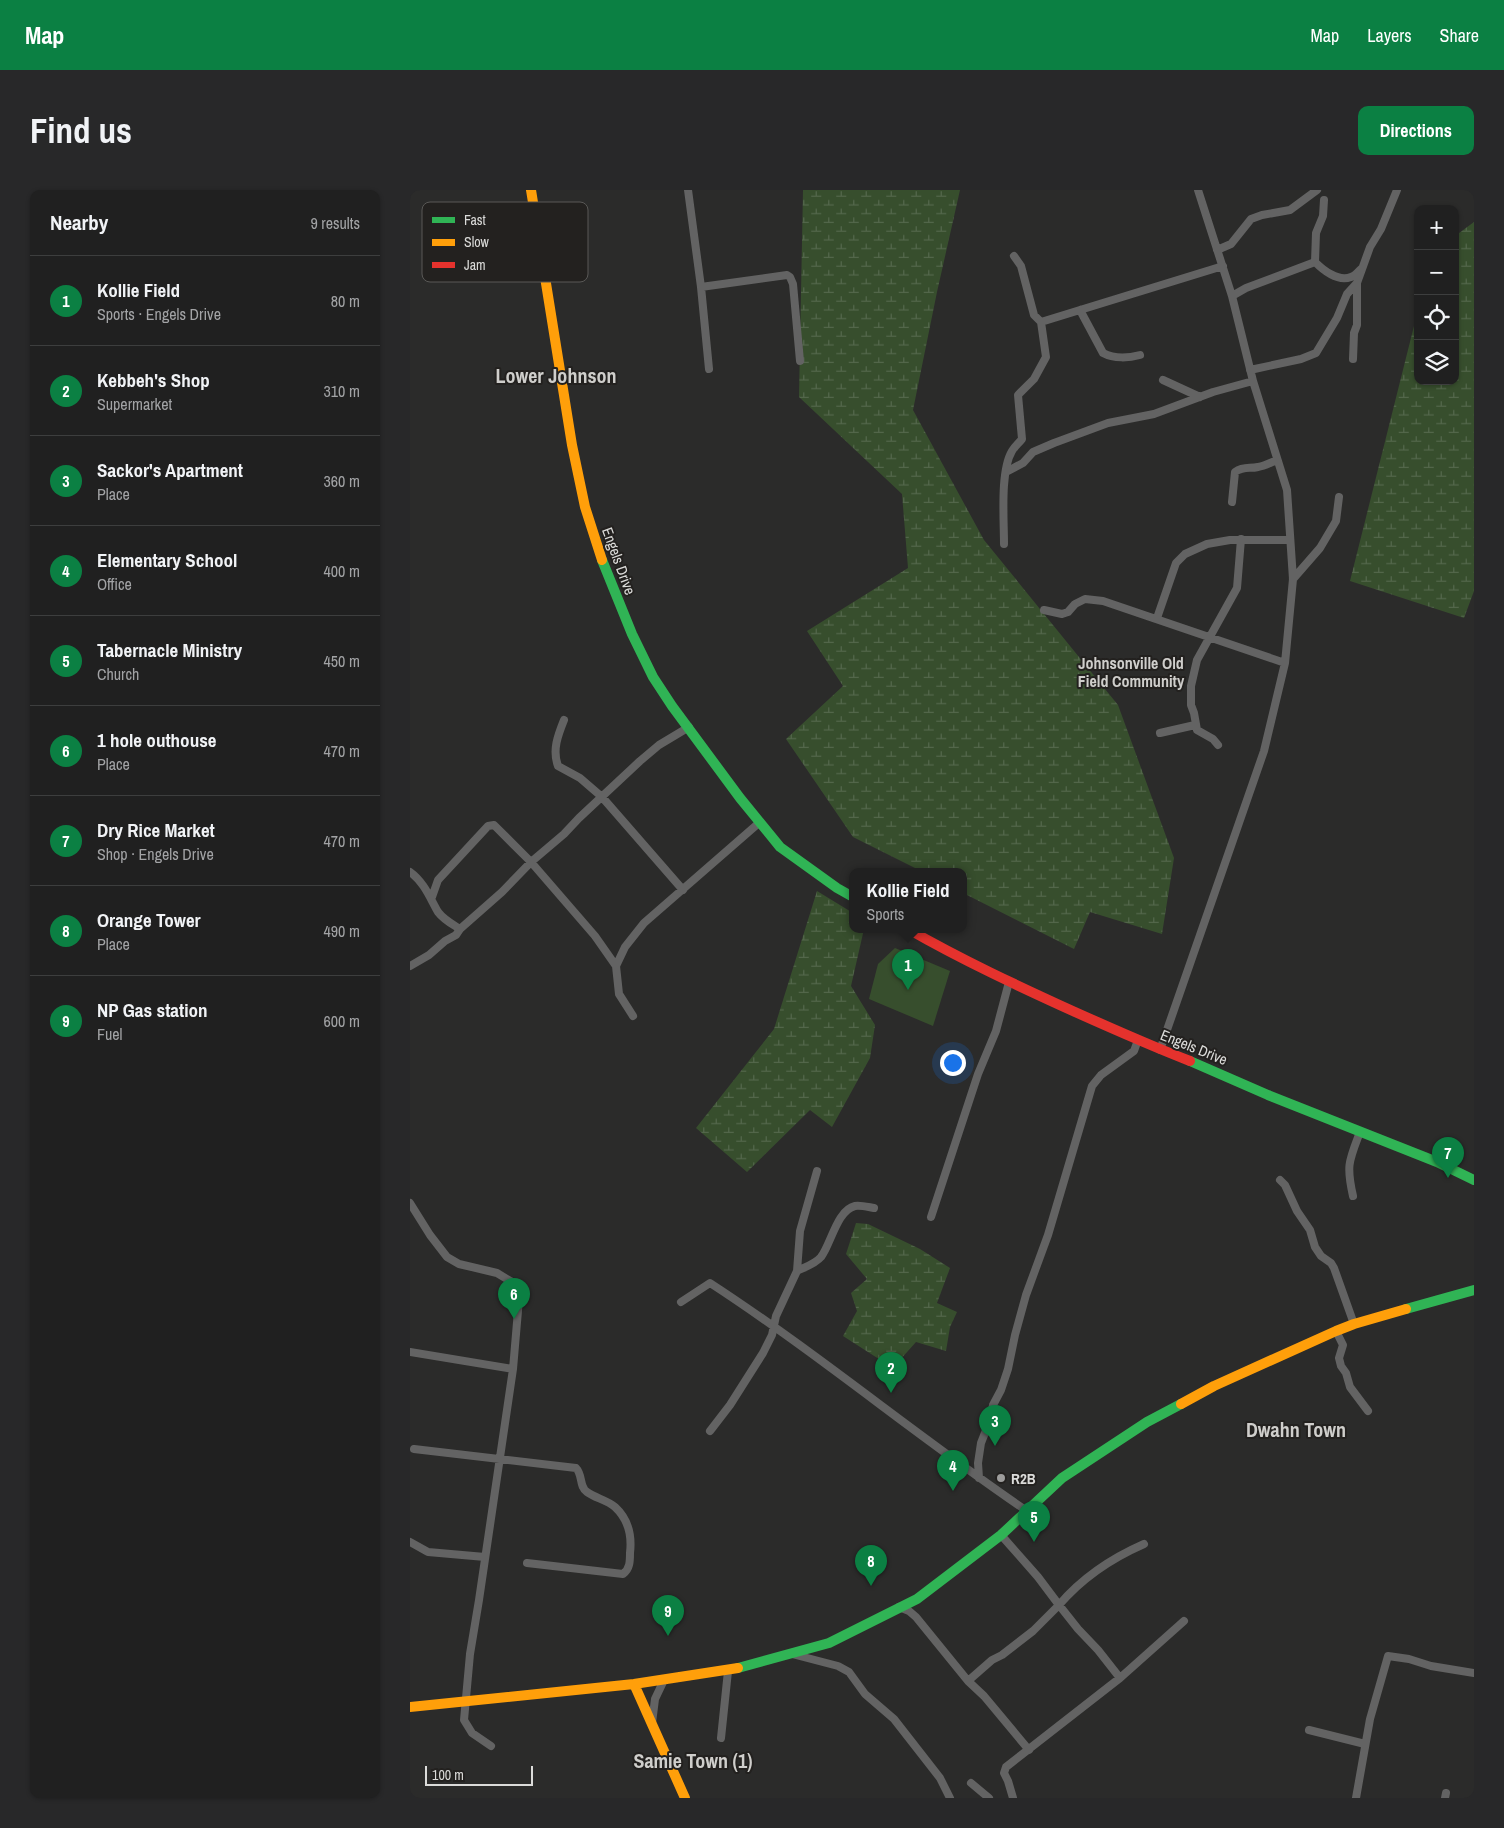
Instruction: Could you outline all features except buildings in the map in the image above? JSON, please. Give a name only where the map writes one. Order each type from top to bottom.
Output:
[{"type":"street","points":[[688,190],[701,286],[709,369]]},
{"type":"street","points":[[1160,1050],[1264,751],[1285,663],[1293,578],[1287,490],[1253,381],[1232,296],[1198,190]]},
{"type":"street","points":[[1353,359],[1357,283],[1370,246],[1381,229],[1397,190]]},
{"type":"street","points":[[1217,250],[1231,244],[1251,219],[1290,210],[1315,191]]},
{"type":"street","points":[[1324,200],[1323,216],[1316,233],[1315,262],[1326,273],[1340,277],[1351,277],[1361,269]]},
{"type":"street","points":[[1004,544],[1003,491],[1006,472],[1012,449],[1022,439],[1018,395],[1034,379],[1046,357],[1041,322],[1034,316],[1021,266],[1014,256]]},
{"type":"street","points":[[1232,296],[1246,288],[1315,262]]},
{"type":"street","points":[[1041,322],[1223,266]]},
{"type":"street","points":[[701,286],[787,274],[792,284],[800,362]]},
{"type":"street","name":"Engels Drive","points":[[546,282],[585,507],[605,570],[653,678],[672,706],[780,847],[849,895]]},
{"type":"street","points":[[1250,370],[1301,359],[1316,353],[1337,318],[1347,294],[1357,283]]},
{"type":"street","points":[[1080,310],[1103,353],[1107,356],[1130,358],[1140,355]]},
{"type":"street","points":[[1163,380],[1200,397]]},
{"type":"street","points":[[1006,472],[1023,463],[1033,452],[1108,423],[1154,414],[1200,397],[1253,381]]},
{"type":"street","points":[[1232,502],[1235,472],[1248,466],[1258,468],[1277,460]]},
{"type":"street","points":[[1293,578],[1320,548],[1336,521],[1339,497]]},
{"type":"street","points":[[1157,618],[1176,563],[1185,554],[1207,544],[1241,539],[1290,540]]},
{"type":"street","points":[[1218,745],[1213,739],[1197,730],[1191,705],[1191,686],[1197,660],[1237,588],[1241,539]]},
{"type":"street","points":[[1044,610],[1062,614],[1068,612],[1075,604],[1085,599],[1103,601],[1285,663]]},
{"type":"street","points":[[564,720],[556,740],[556,760],[558,766],[580,778],[602,797],[683,890]]},
{"type":"street","points":[[1160,734],[1195,725]]},
{"type":"street","points":[[410,966],[456,935],[460,929],[502,892],[531,862],[564,834],[640,761],[659,746],[689,728]]},
{"type":"street","points":[[616,966],[625,947],[644,923],[760,822]]},
{"type":"street","points":[[432,897],[438,880],[488,826],[494,825],[531,862],[595,936],[616,966],[619,994],[633,1016]]},
{"type":"street","points":[[410,872],[432,897],[438,912],[460,929]]},
{"type":"street","name":"Engels Drive","points":[[915,933],[940,948],[1009,982],[1160,1050],[1437,1162],[1474,1180]]},
{"type":"street","points":[[931,1218],[978,1074],[996,1031],[1009,982]]},
{"type":"street","points":[[979,1478],[978,1464],[981,1443],[990,1420],[993,1405],[1001,1390],[1008,1368],[1014,1335],[1026,1295],[1048,1235],[1092,1086],[1106,1071],[1125,1059],[1134,1050],[1138,1040]]},
{"type":"street","points":[[1353,1196],[1348,1175],[1349,1159],[1360,1132]]},
{"type":"street","points":[[710,1431],[730,1405],[763,1353],[772,1335],[776,1316],[797,1271],[800,1231],[816,1171]]},
{"type":"street","points":[[1280,1180],[1285,1184],[1297,1210],[1310,1230],[1315,1247],[1321,1256],[1331,1263],[1334,1268],[1354,1324]]},
{"type":"street","points":[[410,1203],[430,1235],[447,1257],[459,1264],[497,1274],[512,1282],[518,1292],[513,1368],[474,1622],[464,1720],[472,1733],[491,1746]]},
{"type":"street","points":[[797,1271],[811,1265],[821,1257],[839,1222],[850,1208],[857,1205],[874,1208]]},
{"type":"street","points":[[681,1302],[710,1283],[774,1325],[979,1478],[1027,1511]]},
{"type":"street","points":[[410,1707],[634,1684],[728,1671],[829,1643],[917,1598],[1001,1535],[1062,1478],[1147,1422],[1214,1386],[1336,1331],[1354,1324],[1474,1290]]},
{"type":"street","points":[[1336,1331],[1343,1345],[1339,1358],[1341,1366],[1346,1373],[1350,1387],[1368,1411]]},
{"type":"street","points":[[410,1352],[513,1368]]},
{"type":"street","points":[[414,1449],[576,1468],[580,1472],[582,1487],[587,1492],[615,1507],[629,1527],[631,1544],[629,1567],[623,1574],[527,1563]]},
{"type":"street","points":[[1001,1535],[1038,1577],[1078,1629],[1098,1650],[1120,1678]]},
{"type":"street","points":[[410,1542],[428,1552],[485,1557]]},
{"type":"street","points":[[968,1681],[992,1660],[1002,1655],[1033,1631],[1080,1583],[1119,1555],[1144,1544]]},
{"type":"street","points":[[899,1607],[909,1611],[916,1617],[968,1681],[984,1696],[1029,1750]]},
{"type":"street","points":[[1013,1798],[1004,1773],[1006,1767],[1120,1678],[1184,1621]]},
{"type":"street","points":[[792,1654],[838,1666],[849,1672],[865,1694],[894,1719],[940,1778],[950,1798]]},
{"type":"street","points":[[1356,1798],[1370,1718],[1388,1656],[1474,1673]]},
{"type":"street","points":[[721,1738],[728,1671]]},
{"type":"street","points":[[652,1725],[655,1699],[664,1680]]},
{"type":"street","points":[[634,1684],[685,1798]]},
{"type":"street","points":[[1308,1730],[1365,1744]]},
{"type":"street","points":[[971,1783],[989,1798]]},
{"type":"green space","points":[[803,190],[960,190],[913,410],[984,540],[1118,705],[1174,858],[1162,934],[1090,912],[1074,949],[967,895],[967,868],[915,868],[853,837],[786,739],[843,686],[807,631],[908,568],[902,494],[799,397]]},
{"type":"green space","points":[[1474,222],[1474,591],[1464,618],[1350,581],[1414,326],[1414,385],[1459,385],[1459,233]]},
{"type":"green space","points":[[817,891],[849,911],[849,933],[863,933],[851,986],[875,1025],[870,1058],[832,1127],[810,1110],[747,1172],[696,1128],[774,1029]]},
{"type":"green space","points":[[895,948],[950,971],[933,1026],[869,999],[878,964]]},
{"type":"green space","points":[[856,1223],[868,1224],[920,1249],[950,1268],[937,1303],[957,1312],[950,1327],[946,1351],[916,1342],[899,1361],[891,1353],[882,1361],[843,1336],[857,1311],[851,1293],[867,1279],[846,1254]]},
{"type":"traffic: fast","points":[[602,560],[632,634],[653,677],[672,706],[740,798],[780,847],[849,895]]},
{"type":"traffic: fast","points":[[1190,1061],[1268,1095],[1437,1162],[1474,1180]]},
{"type":"traffic: fast","points":[[1406,1309],[1474,1290]]},
{"type":"traffic: fast","points":[[738,1668],[829,1643],[917,1599],[1001,1535],[1062,1478],[1147,1422],[1181,1404]]},
{"type":"traffic: slow","points":[[531,190],[533,202]]},
{"type":"traffic: slow","points":[[546,282],[572,445],[585,507],[602,560]]},
{"type":"traffic: slow","points":[[1181,1404],[1214,1386],[1336,1331],[1406,1309]]},
{"type":"traffic: slow","points":[[410,1707],[634,1684],[738,1668]]},
{"type":"traffic: slow","points":[[634,1684],[685,1798]]},
{"type":"traffic: jam","points":[[915,933],[1032,992],[1190,1061]]},
{"type":"place","name":"Kollie Field","points":[[908,990]]},
{"type":"place","name":"Dry Rice Market","points":[[1448,1178]]},
{"type":"place","name":"1 hole outhouse","points":[[514,1319]]},
{"type":"place","name":"Kebbeh's Shop","points":[[891,1393]]},
{"type":"place","name":"Sackor's Apartment","points":[[995,1446]]},
{"type":"place","name":"R2B","points":[[1001,1478]]},
{"type":"place","name":"Elementary School","points":[[953,1491]]},
{"type":"place","name":"Tabernacle Ministry","points":[[1034,1542]]},
{"type":"place","name":"Orange Tower","points":[[871,1586]]},
{"type":"place","name":"NP Gas station","points":[[668,1636]]},
{"type":"district","name":"Lower Johnson","points":[[556,375]]},
{"type":"district","name":"Johnsonville Old Field Community","points":[[1131,672]]},
{"type":"district","name":"Dwahn Town","points":[[1296,1429]]},
{"type":"district","name":"Samie Town (1)","points":[[693,1760]]}]
